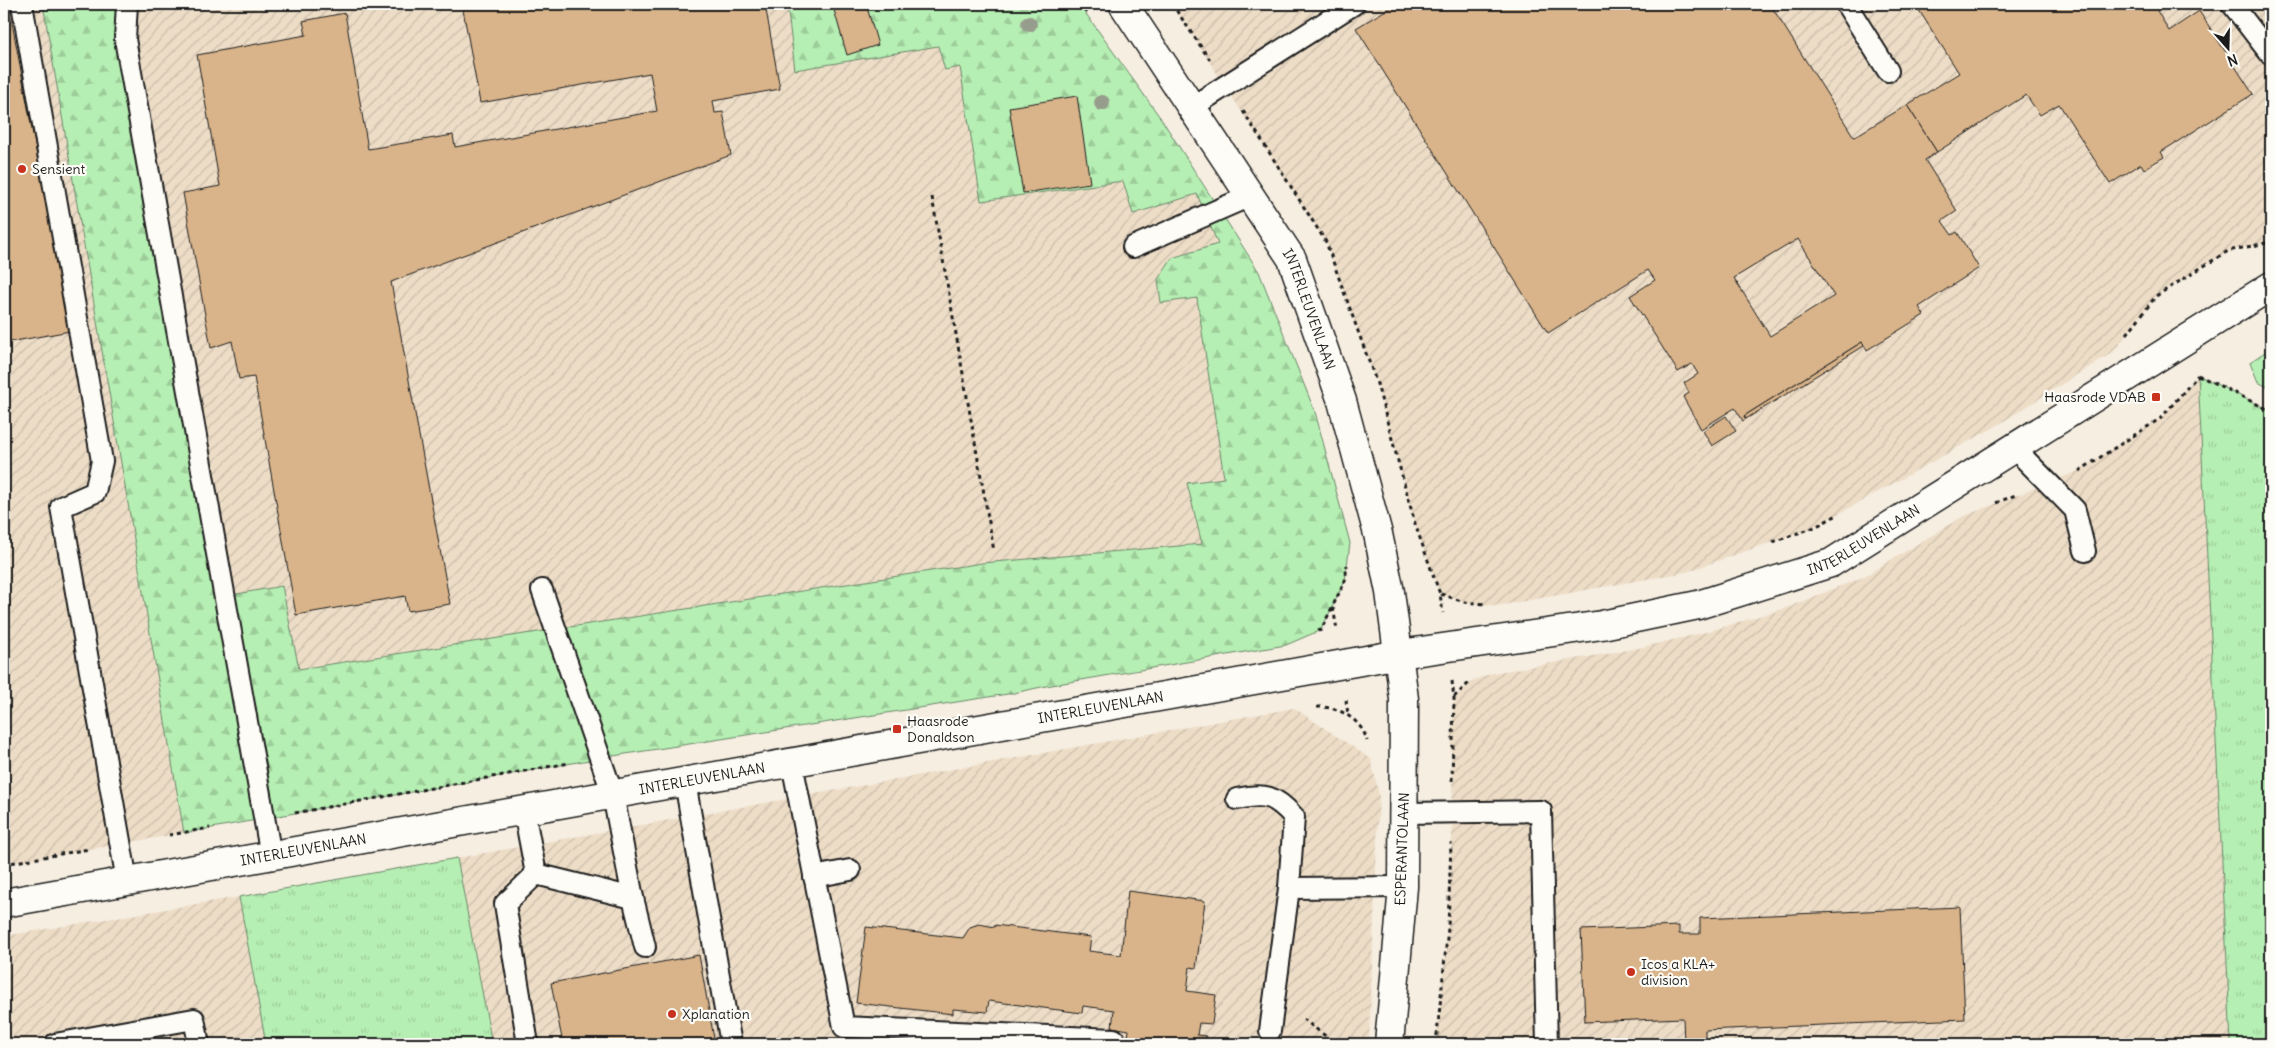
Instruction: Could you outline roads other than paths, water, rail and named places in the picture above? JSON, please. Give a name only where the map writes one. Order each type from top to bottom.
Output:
[{"type":"street","name":"INTERLEUVENLAAN","points":[[1123,4],[1292,259],[1342,401],[1378,534],[1400,654]]},
{"type":"street","name":"INTERLEUVENLAAN","points":[[4,904],[1400,654],[1602,624],[1698,605],[1831,563],[2271,286]]},
{"type":"street","name":"ESPERANTOLAAN","points":[[1389,1044],[1403,887],[1405,813],[1404,699],[1400,654]]},
{"type":"lane","points":[[22,4],[102,461],[95,492],[61,507],[127,882]]},
{"type":"lane","points":[[126,4],[125,39],[271,856]]},
{"type":"lane","points":[[1192,107],[1354,4]]},
{"type":"lane","points":[[1846,4],[1888,72]]},
{"type":"lane","points":[[2232,4],[2271,56]]},
{"type":"lane","points":[[1133,246],[1250,196]]},
{"type":"lane","points":[[2014,448],[2075,510],[2085,551]]},
{"type":"lane","points":[[542,590],[613,795],[633,898],[645,947]]},
{"type":"lane","points":[[792,763],[844,1027],[1114,1039]]},
{"type":"lane","points":[[685,782],[731,1044]]},
{"type":"lane","points":[[1237,798],[1258,794],[1281,803],[1294,817],[1289,888],[1270,1032]]},
{"type":"lane","points":[[524,811],[536,874]]},
{"type":"lane","points":[[1405,813],[1541,811],[1547,1044]]},
{"type":"lane","points":[[814,877],[850,870]]},
{"type":"lane","points":[[536,874],[633,898]]},
{"type":"lane","points":[[528,1044],[504,904],[536,874]]},
{"type":"lane","points":[[1289,888],[1403,887]]},
{"type":"lane","points":[[55,1044],[194,1019],[198,1044]]},
{"type":"place","name":"Sensient","points":[[22,169]]},
{"type":"place","name":"Haasrode VDAB","points":[[2156,397]]},
{"type":"place","name":"Haasrode Donaldson","points":[[897,729]]},
{"type":"place","name":"Icos a KLA+ division","points":[[1631,972]]},
{"type":"place","name":"Xplanation","points":[[672,1014]]}]
